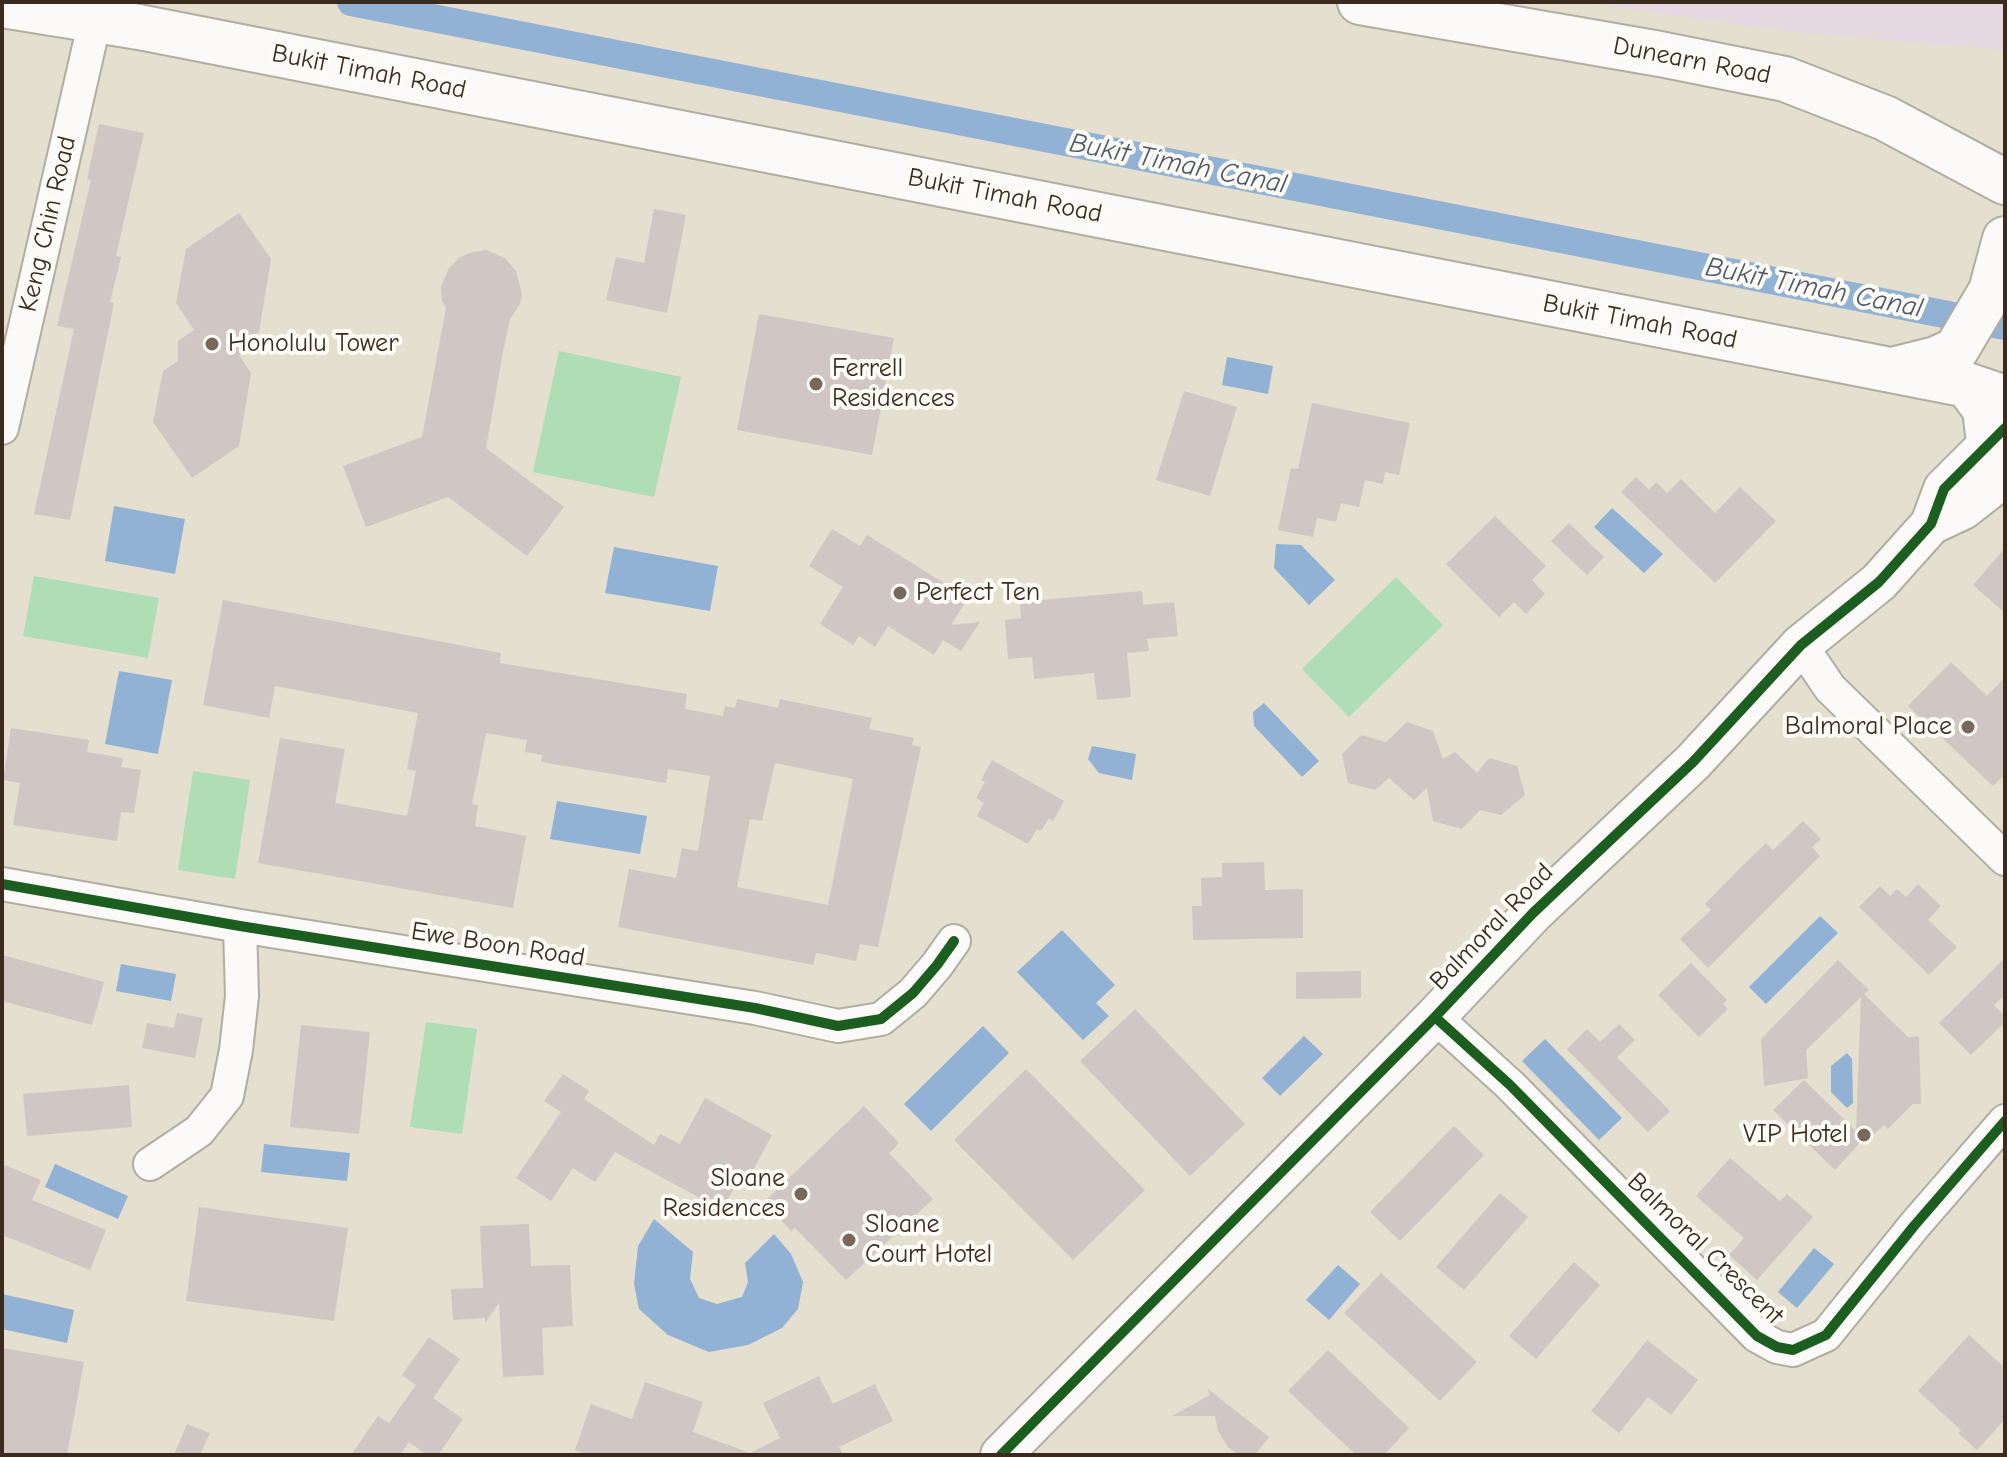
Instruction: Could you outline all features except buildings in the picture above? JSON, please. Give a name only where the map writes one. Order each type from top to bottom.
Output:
[{"type":"highway","name":"Dunearn Road","points":[[1364,2],[1785,79],[1885,118],[1996,176]]},
{"type":"highway","name":"Bukit Timah Road","points":[[2,5],[95,20],[1892,370],[1976,377]]},
{"type":"highway","points":[[1996,176],[2005,213]]},
{"type":"highway","points":[[2000,449],[1976,377],[1991,291],[2005,239]]},
{"type":"street","name":"Keng Chin Road","points":[[2,428],[95,20]]},
{"type":"street","name":"Balmoral Road","points":[[1001,1455],[1435,1017],[1533,913],[1693,762],[1801,645],[1879,582],[1931,524],[1944,489],[2000,449]]},
{"type":"street","points":[[1801,645],[1830,688],[2005,859]]},
{"type":"street","name":"Ewe Boon Road","points":[[2,884],[240,926],[755,1008],[838,1026],[881,1019],[913,993],[954,941]]},
{"type":"street","points":[[150,1164],[199,1131],[227,1096],[242,996],[240,926]]},
{"type":"street","name":"Balmoral Crescent","points":[[1435,1017],[1510,1085],[1757,1336],[1777,1347],[1793,1350],[1826,1335],[1914,1226],[2005,1121]]},
{"type":"shaded area","points":[[1582,2],[2005,2],[2005,50],[1793,32]]},
{"type":"green space","points":[[559,351],[681,377],[654,497],[533,472]]},
{"type":"green space","points":[[34,576],[159,598],[148,658],[23,636]]},
{"type":"green space","points":[[1396,577],[1443,625],[1349,717],[1302,669]]},
{"type":"green space","points":[[193,771],[250,780],[235,879],[178,870]]},
{"type":"green space","points":[[426,1022],[477,1029],[462,1134],[410,1127]]},
{"type":"water","points":[[1227,357],[1273,366],[1268,394],[1222,385]]},
{"type":"water","points":[[114,506],[185,519],[175,574],[105,561]]},
{"type":"water","points":[[1612,508],[1663,554],[1644,573],[1594,527]]},
{"type":"water","points":[[1276,544],[1301,545],[1335,580],[1309,605],[1274,568]]},
{"type":"water","points":[[614,547],[718,566],[710,611],[605,593]]},
{"type":"water","points":[[119,671],[172,680],[158,754],[105,744]]},
{"type":"water","points":[[1264,703],[1319,761],[1302,777],[1254,726],[1253,712]]},
{"type":"water","points":[[1092,746],[1136,754],[1132,780],[1099,773],[1088,759]]},
{"type":"water","points":[[557,801],[647,816],[640,854],[550,839]]},
{"type":"water","points":[[1820,916],[1838,933],[1766,1004],[1749,987]]},
{"type":"water","points":[[1062,930],[1115,985],[1096,1003],[1109,1016],[1083,1040],[1017,972]]},
{"type":"water","points":[[121,964],[176,974],[171,1001],[116,991]]},
{"type":"water","points":[[983,1026],[1009,1053],[931,1131],[904,1104]]},
{"type":"water","points":[[1304,1036],[1323,1054],[1280,1096],[1262,1078]]},
{"type":"water","points":[[1545,1039],[1622,1118],[1599,1140],[1522,1061]]},
{"type":"water","points":[[1847,1053],[1852,1059],[1853,1103],[1847,1108],[1831,1092],[1831,1066]]},
{"type":"water","points":[[264,1144],[350,1153],[347,1181],[261,1172]]},
{"type":"water","points":[[55,1164],[128,1196],[118,1219],[45,1187]]},
{"type":"water","points":[[654,1219],[693,1252],[690,1279],[699,1298],[717,1304],[742,1297],[748,1282],[745,1263],[774,1234],[791,1254],[803,1282],[798,1309],[782,1328],[748,1345],[709,1352],[668,1335],[639,1309],[634,1284],[638,1246]]},
{"type":"water","points":[[1814,1248],[1834,1264],[1797,1308],[1778,1292]]},
{"type":"water","points":[[1338,1265],[1360,1284],[1329,1320],[1306,1300]]},
{"type":"water","points":[[2,1294],[74,1310],[67,1343],[2,1329]]},
{"type":"waterway","name":"Bukit Timah Canal","points":[[351,2],[2005,326]]},
{"type":"cycle path","points":[[1001,1455],[1435,1017],[1533,913],[1693,762],[1801,645],[1879,582],[1931,524],[1944,489],[2005,428]]},
{"type":"cycle path","points":[[2,884],[240,926],[755,1008],[838,1026],[881,1019],[913,993],[954,941]]},
{"type":"cycle path","points":[[1435,1017],[1510,1085],[1757,1336],[1777,1347],[1793,1350],[1826,1335],[1914,1226],[2005,1121]]},
{"type":"place","name":"Honolulu Tower","points":[[212,344]]},
{"type":"place","name":"Ferrell Residences","points":[[816,384]]},
{"type":"place","name":"Perfect Ten","points":[[900,593]]},
{"type":"place","name":"Balmoral Place","points":[[1968,727]]},
{"type":"place","name":"VIP Hotel","points":[[1864,1135]]},
{"type":"place","name":"Sloane Residences","points":[[801,1194]]},
{"type":"place","name":"Sloane Court Hotel","points":[[849,1240]]}]
